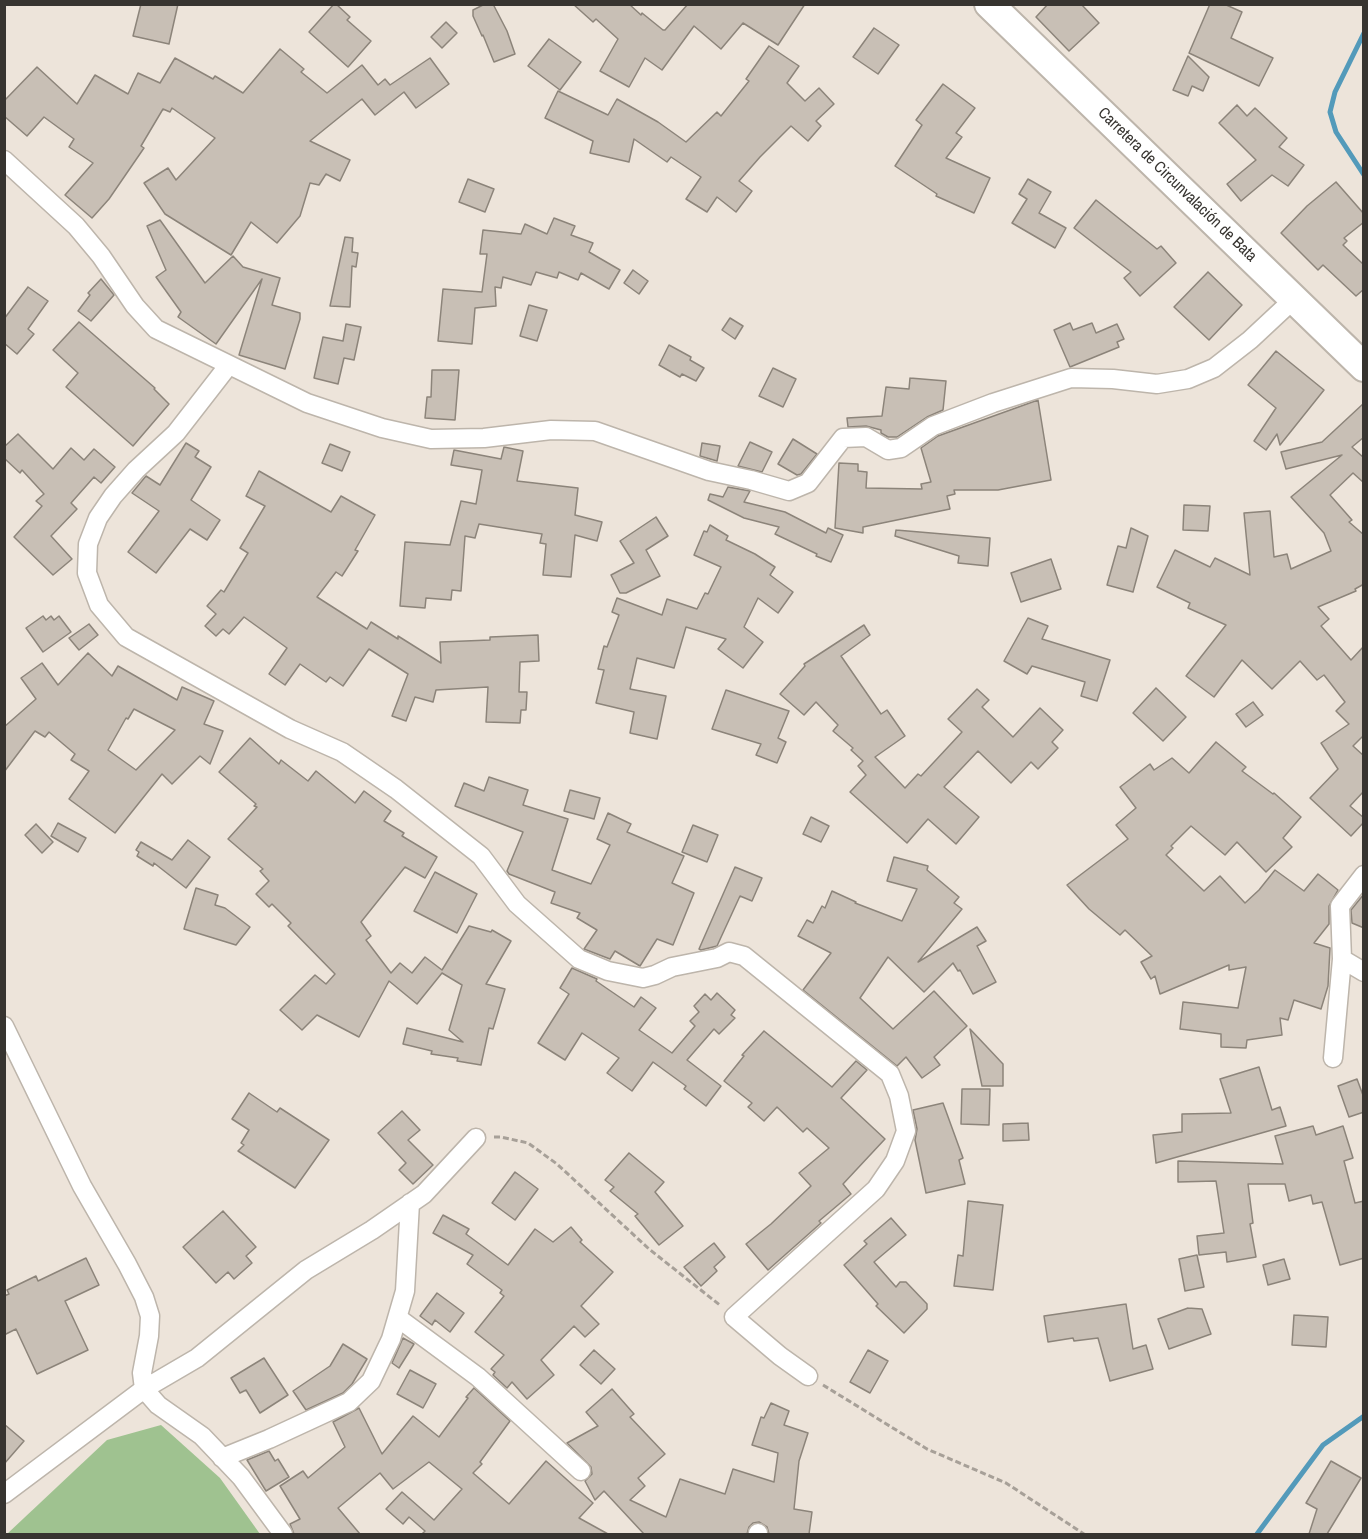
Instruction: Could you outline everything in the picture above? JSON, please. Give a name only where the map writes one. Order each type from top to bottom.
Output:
[{"type":"main road","name":"Carretera de Circunvalación de Bata","points":[[989,4],[1364,367]]},
{"type":"street","points":[[4,160],[76,226],[101,255],[135,306],[156,329],[307,403],[382,428],[430,439],[484,438],[551,430],[595,431],[709,471],[789,491],[808,483],[843,438],[866,437],[888,450],[901,448],[933,426],[993,403],[1071,378],[1113,379],[1157,384],[1188,379],[1214,368],[1250,340],[1294,299]]},
{"type":"street","points":[[228,366],[176,434],[136,470],[113,496],[98,518],[88,544],[87,573],[99,605],[126,637],[281,723],[342,752],[396,789],[481,856],[517,904],[579,959],[608,971],[643,978],[672,967],[717,958],[729,952],[744,956],[890,1074],[899,1096],[906,1131],[895,1161],[876,1190],[734,1317],[780,1356],[808,1376]]},
{"type":"street","points":[[1337,1014],[1333,1058],[1342,959],[1340,906],[1364,875]]},
{"type":"street","points":[[1342,959],[1364,972]]},
{"type":"street","points":[[4,1026],[82,1186],[144,1297],[150,1317],[142,1373],[144,1389],[158,1405],[202,1436],[241,1477],[283,1534]]},
{"type":"street","points":[[4,1494],[144,1389],[197,1358],[306,1270],[372,1230],[424,1194],[476,1138]]},
{"type":"street","points":[[222,1458],[349,1402],[371,1381],[391,1339],[405,1291],[410,1203]]},
{"type":"street","points":[[398,1318],[478,1377],[581,1471]]},
{"type":"path","points":[[476,1138],[501,1137],[528,1143],[557,1164],[580,1188],[649,1249],[734,1317]]},
{"type":"path","points":[[808,1376],[927,1449],[1006,1483],[1084,1534]]},
{"type":"green space","points":[[161,1425],[220,1478],[260,1534],[7,1534],[107,1440]]},
{"type":"building","points":[[141,4],[178,4],[169,44],[133,36]]},
{"type":"building","points":[[334,4],[350,17],[347,20],[371,41],[348,67],[309,32]]},
{"type":"building","points":[[485,4],[493,4],[507,31],[515,54],[494,62],[473,16],[473,10]]},
{"type":"building","points":[[573,4],[629,4],[641,15],[642,13],[665,30],[688,4],[805,4],[778,45],[743,23],[721,49],[694,26],[662,70],[645,58],[629,87],[600,71],[618,39],[596,19],[593,22]]},
{"type":"building","points":[[1048,4],[1081,4],[1099,23],[1069,51],[1036,17]]},
{"type":"building","points":[[1210,4],[1224,4],[1242,12],[1231,38],[1273,58],[1259,86],[1189,53]]},
{"type":"building","points":[[446,22],[457,33],[442,48],[431,37]]},
{"type":"building","points":[[874,28],[899,45],[878,74],[853,57]]},
{"type":"building","points":[[549,39],[581,62],[560,90],[528,66]]},
{"type":"building","points":[[769,46],[799,66],[787,83],[805,101],[819,88],[834,104],[816,121],[821,126],[808,141],[791,126],[760,157],[739,181],[752,191],[736,212],[717,197],[707,212],[686,199],[701,177],[671,157],[667,162],[634,139],[629,162],[590,153],[593,141],[545,118],[558,91],[608,115],[617,99],[658,122],[686,142],[717,112],[721,116],[749,81],[746,79]]},
{"type":"building","points":[[280,49],[304,69],[301,72],[327,93],[362,65],[378,85],[385,79],[390,85],[430,58],[449,84],[416,108],[404,92],[375,115],[362,99],[310,141],[350,160],[340,181],[326,174],[319,185],[310,183],[300,216],[277,243],[251,222],[231,255],[165,214],[144,183],[168,168],[176,180],[215,138],[172,108],[170,112],[163,109],[141,146],[144,148],[109,199],[92,218],[65,195],[93,163],[69,147],[74,139],[44,117],[27,136],[4,116],[4,101],[37,67],[77,104],[95,75],[128,94],[138,73],[160,83],[175,58],[213,79],[215,76],[243,93]]},
{"type":"building","points":[[1188,56],[1209,77],[1203,91],[1192,86],[1188,96],[1173,90]]},
{"type":"building","points":[[943,84],[975,108],[956,133],[962,137],[946,158],[990,178],[974,213],[936,196],[937,194],[895,166],[922,125],[916,120]]},
{"type":"building","points":[[1237,105],[1247,116],[1255,108],[1287,138],[1279,147],[1304,165],[1288,186],[1272,175],[1241,201],[1227,184],[1256,160],[1219,123]]},
{"type":"building","points":[[468,179],[494,189],[485,212],[459,202]]},
{"type":"building","points":[[1028,179],[1051,192],[1039,213],[1066,228],[1055,248],[1012,223],[1027,199],[1019,194]]},
{"type":"building","points":[[1336,182],[1364,214],[1364,222],[1344,238],[1347,241],[1343,245],[1364,265],[1364,289],[1356,296],[1323,265],[1318,270],[1281,233],[1307,206]]},
{"type":"building","points":[[1096,200],[1157,249],[1161,246],[1176,263],[1140,296],[1124,278],[1131,272],[1074,228]]},
{"type":"building","points":[[554,218],[575,226],[571,235],[593,243],[589,252],[620,270],[609,289],[581,273],[578,280],[559,272],[557,278],[536,272],[531,285],[503,277],[501,288],[495,287],[496,306],[475,308],[472,344],[438,341],[443,289],[482,292],[487,254],[480,254],[483,230],[521,234],[525,224],[547,234]]},
{"type":"building","points":[[160,220],[205,283],[233,256],[243,267],[280,278],[272,305],[300,313],[285,369],[239,355],[262,279],[216,344],[178,317],[181,312],[156,277],[166,270],[147,226]]},
{"type":"building","points":[[345,237],[353,238],[352,252],[358,253],[356,267],[352,266],[350,307],[330,306]]},
{"type":"building","points":[[633,270],[648,281],[639,294],[624,283]]},
{"type":"building","points":[[1208,272],[1242,305],[1209,340],[1174,307]]},
{"type":"building","points":[[101,279],[114,295],[91,321],[78,311],[90,295],[88,293]]},
{"type":"building","points":[[28,287],[48,301],[28,329],[34,334],[17,354],[4,343],[4,319]]},
{"type":"building","points":[[529,305],[547,310],[537,341],[520,336]]},
{"type":"building","points":[[730,318],[743,326],[735,339],[722,330]]},
{"type":"building","points":[[79,322],[155,388],[169,404],[133,446],[66,387],[78,373],[53,350]]},
{"type":"building","points":[[1070,323],[1073,330],[1092,323],[1096,333],[1117,324],[1124,339],[1117,342],[1119,347],[1070,367],[1054,330]]},
{"type":"building","points":[[346,324],[361,327],[354,360],[344,358],[338,384],[314,378],[323,337],[343,341]]},
{"type":"building","points":[[669,345],[691,357],[690,360],[704,368],[696,381],[682,374],[680,377],[659,365]]},
{"type":"building","points":[[1276,351],[1324,390],[1280,445],[1277,434],[1266,450],[1254,441],[1276,408],[1248,385]]},
{"type":"building","points":[[773,368],[796,379],[783,407],[759,396]]},
{"type":"building","points":[[432,370],[459,370],[455,420],[425,418],[427,397],[431,397]]},
{"type":"building","points":[[910,378],[946,381],[943,410],[927,417],[897,437],[888,437],[881,433],[881,430],[866,426],[848,427],[847,418],[882,416],[886,387],[909,389]]},
{"type":"building","points":[[1038,400],[1051,480],[998,490],[954,490],[955,494],[947,496],[950,509],[863,527],[863,533],[835,528],[839,463],[858,464],[858,471],[867,472],[866,488],[922,489],[921,484],[931,482],[921,448],[938,436]]},
{"type":"building","points":[[1364,403],[1364,437],[1352,447],[1364,458],[1364,483],[1353,473],[1330,495],[1352,520],[1349,522],[1364,535],[1364,584],[1355,589],[1356,591],[1318,607],[1329,619],[1321,626],[1351,660],[1364,646],[1364,739],[1362,737],[1353,746],[1364,756],[1364,791],[1350,806],[1364,818],[1364,822],[1351,836],[1310,798],[1338,769],[1321,743],[1349,724],[1336,711],[1345,702],[1324,675],[1317,680],[1300,661],[1272,689],[1242,660],[1214,697],[1186,676],[1226,625],[1188,608],[1190,603],[1157,587],[1175,550],[1210,567],[1215,558],[1250,575],[1244,513],[1270,511],[1274,557],[1287,554],[1291,569],[1331,551],[1324,533],[1291,497],[1342,455],[1286,469],[1281,452],[1322,442]]},
{"type":"building","points":[[18,434],[53,469],[71,448],[84,460],[94,449],[115,467],[101,483],[94,477],[71,503],[77,509],[51,536],[72,559],[53,575],[14,537],[42,506],[36,501],[44,494],[22,470],[20,473],[4,458],[4,447]]},
{"type":"building","points":[[793,439],[817,454],[801,474],[797,475],[778,464]]},
{"type":"building","points":[[750,442],[772,452],[762,472],[738,466]]},
{"type":"building","points":[[186,443],[199,451],[195,457],[211,467],[191,500],[220,520],[207,540],[190,529],[156,573],[128,552],[159,511],[132,493],[146,476],[160,485]]},
{"type":"building","points":[[702,443],[720,446],[717,461],[700,456]]},
{"type":"building","points":[[330,444],[350,452],[342,471],[322,463]]},
{"type":"building","points":[[504,447],[523,451],[517,481],[578,488],[575,515],[602,522],[597,541],[575,535],[571,577],[543,575],[546,544],[540,543],[542,534],[479,524],[475,538],[465,536],[461,591],[452,590],[451,600],[426,598],[425,608],[400,606],[405,542],[450,545],[461,501],[476,504],[482,470],[451,465],[454,450],[501,459]]},
{"type":"building","points":[[259,471],[331,512],[341,496],[375,515],[355,550],[358,551],[342,576],[336,572],[317,597],[367,629],[371,622],[441,663],[440,642],[538,635],[539,661],[520,662],[519,692],[527,692],[526,710],[521,710],[520,723],[486,722],[488,687],[436,690],[433,702],[415,697],[406,721],[392,716],[408,674],[369,649],[343,686],[330,677],[326,682],[300,664],[285,685],[269,674],[287,648],[244,617],[229,634],[223,629],[216,636],[205,626],[216,614],[207,606],[221,590],[224,592],[248,553],[240,548],[265,506],[246,496]]},
{"type":"building","points":[[728,487],[750,491],[744,502],[785,512],[826,533],[828,528],[843,535],[831,562],[775,534],[779,527],[744,518],[708,500],[710,494],[723,497]]},
{"type":"building","points":[[1184,505],[1210,506],[1208,531],[1183,530]]},
{"type":"building","points":[[656,517],[668,536],[646,550],[660,576],[626,593],[620,593],[611,575],[634,563],[620,541]]},
{"type":"building","points":[[710,525],[728,536],[726,540],[775,567],[770,575],[793,592],[778,613],[758,598],[744,627],[763,642],[743,668],[718,649],[726,639],[686,627],[674,668],[637,658],[630,689],[666,696],[657,739],[630,733],[634,712],[596,703],[604,670],[598,669],[604,646],[607,647],[619,615],[612,612],[617,598],[662,615],[667,599],[697,609],[705,593],[708,594],[721,567],[694,555],[704,531],[707,532]]},
{"type":"building","points":[[1131,528],[1148,536],[1133,592],[1107,585],[1118,546],[1126,548]]},
{"type":"building","points":[[896,530],[990,538],[988,566],[958,563],[959,556],[895,536]]},
{"type":"building","points":[[1051,559],[1061,589],[1021,602],[1011,573]]},
{"type":"building","points":[[43,616],[46,620],[51,616],[54,620],[59,616],[71,632],[43,652],[26,628]]},
{"type":"building","points":[[1028,618],[1048,626],[1042,639],[1110,660],[1097,701],[1081,696],[1085,682],[1032,666],[1027,674],[1004,661]]},
{"type":"building","points":[[89,624],[98,635],[79,650],[69,638]]},
{"type":"building","points":[[864,625],[870,635],[841,656],[881,714],[887,710],[905,736],[875,757],[905,788],[918,774],[921,776],[962,732],[948,719],[977,689],[989,700],[982,707],[1013,737],[1040,708],[1063,730],[1052,742],[1058,748],[1038,769],[1031,762],[1011,783],[978,751],[944,787],[979,817],[956,844],[928,819],[907,843],[850,792],[866,775],[858,766],[863,761],[851,750],[853,748],[833,731],[838,725],[816,702],[804,715],[780,694],[805,666],[804,664]]},
{"type":"building","points":[[88,653],[112,676],[118,666],[177,700],[182,687],[214,701],[204,724],[223,731],[210,764],[200,756],[172,784],[162,774],[115,833],[69,799],[89,771],[71,760],[75,754],[49,732],[45,737],[35,731],[4,772],[4,727],[36,699],[21,678],[42,663],[58,685]],"holes":[[[134,709],[175,730],[136,770],[108,750],[126,718],[128,719]]]},
{"type":"building","points":[[1156,688],[1186,717],[1163,741],[1133,713]]},
{"type":"building","points":[[726,690],[789,711],[778,738],[786,742],[777,763],[756,755],[761,744],[712,729]]},
{"type":"building","points":[[1253,702],[1263,715],[1246,727],[1236,714]]},
{"type":"building","points":[[250,738],[279,764],[281,760],[308,781],[316,771],[355,803],[364,791],[391,811],[384,821],[404,833],[402,836],[437,857],[425,878],[405,867],[361,922],[371,936],[366,940],[391,973],[400,963],[412,973],[425,957],[442,970],[469,926],[491,932],[492,930],[511,941],[486,984],[505,989],[493,1029],[489,1028],[481,1065],[457,1061],[458,1058],[431,1054],[432,1051],[403,1044],[407,1028],[463,1042],[449,1030],[462,985],[442,973],[417,1004],[389,981],[359,1037],[317,1015],[302,1030],[280,1010],[315,975],[326,984],[335,974],[288,926],[291,923],[272,904],[269,907],[256,894],[269,881],[260,871],[263,869],[228,839],[257,807],[219,772]]},
{"type":"building","points":[[1216,742],[1246,767],[1242,771],[1274,793],[1301,817],[1283,838],[1292,847],[1266,872],[1237,842],[1225,855],[1191,826],[1171,846],[1173,848],[1166,855],[1204,891],[1220,876],[1245,903],[1275,870],[1304,891],[1318,874],[1338,890],[1329,906],[1329,924],[1314,943],[1330,948],[1328,986],[1321,1009],[1294,1000],[1288,1020],[1280,1018],[1282,1035],[1247,1040],[1246,1048],[1221,1047],[1221,1034],[1180,1029],[1183,1002],[1238,1008],[1246,967],[1229,970],[1229,965],[1160,994],[1155,976],[1151,979],[1141,962],[1152,956],[1125,930],[1120,935],[1089,909],[1067,885],[1128,839],[1116,825],[1136,808],[1120,787],[1150,764],[1154,770],[1172,758],[1189,773]]},
{"type":"building","points":[[489,777],[528,790],[523,805],[568,819],[552,870],[591,884],[610,845],[597,839],[608,813],[631,824],[627,832],[684,856],[672,883],[694,893],[673,945],[657,939],[640,966],[615,951],[610,959],[584,949],[597,930],[577,918],[580,913],[551,903],[555,892],[509,874],[507,871],[523,832],[455,806],[464,783],[484,791]]},
{"type":"building","points":[[570,790],[600,798],[594,819],[564,811]]},
{"type":"building","points":[[811,817],[829,826],[821,842],[803,834]]},
{"type":"building","points":[[58,823],[86,838],[78,852],[51,836]]},
{"type":"building","points":[[36,824],[53,842],[42,853],[25,835]]},
{"type":"building","points":[[693,825],[718,835],[707,862],[682,852]]},
{"type":"building","points":[[188,840],[210,857],[186,888],[154,863],[153,866],[137,856],[139,852],[136,850],[141,842],[172,860]]},
{"type":"building","points":[[894,857],[928,866],[927,870],[959,897],[954,903],[962,909],[918,962],[977,927],[986,941],[977,946],[996,982],[973,994],[960,970],[958,971],[953,963],[924,992],[888,957],[860,998],[893,1029],[934,991],[967,1026],[934,1057],[940,1065],[922,1078],[906,1057],[897,1066],[803,990],[831,953],[798,936],[807,920],[813,923],[822,906],[825,908],[832,891],[855,903],[902,921],[917,889],[887,881]]},
{"type":"building","points":[[735,867],[762,878],[752,901],[740,896],[717,946],[701,950],[699,949]]},
{"type":"building","points":[[435,872],[477,894],[457,933],[414,911]]},
{"type":"building","points":[[196,888],[218,895],[215,905],[225,908],[250,927],[236,945],[184,929]]},
{"type":"building","points":[[1364,894],[1364,928],[1352,923],[1351,910]]},
{"type":"building","points":[[572,968],[597,979],[596,981],[634,1007],[641,997],[656,1008],[639,1030],[672,1053],[695,1026],[690,1021],[699,1012],[694,1006],[705,994],[711,1000],[717,993],[735,1010],[731,1015],[735,1018],[719,1034],[714,1029],[687,1060],[721,1086],[706,1106],[684,1089],[686,1086],[653,1062],[632,1091],[607,1073],[619,1058],[582,1033],[565,1060],[538,1043],[569,994],[560,988]]},
{"type":"building","points":[[970,1029],[1003,1064],[1003,1086],[982,1086]]},
{"type":"building","points":[[764,1031],[832,1087],[856,1061],[867,1070],[841,1098],[885,1139],[843,1184],[851,1194],[768,1270],[746,1244],[811,1186],[799,1173],[829,1148],[807,1128],[803,1132],[777,1107],[764,1121],[748,1107],[752,1103],[724,1081],[744,1056],[742,1055]]},
{"type":"building","points":[[1259,1067],[1272,1110],[1280,1107],[1286,1126],[1156,1163],[1153,1135],[1182,1132],[1182,1114],[1231,1113],[1220,1079]]},
{"type":"building","points":[[1357,1079],[1364,1098],[1364,1112],[1349,1117],[1338,1086]]},
{"type":"building","points":[[962,1089],[990,1089],[989,1125],[961,1124]]},
{"type":"building","points":[[249,1093],[277,1112],[280,1108],[329,1140],[295,1188],[238,1151],[244,1145],[241,1143],[249,1130],[232,1119]]},
{"type":"building","points":[[943,1103],[963,1158],[959,1160],[965,1184],[926,1193],[915,1140],[917,1129],[913,1110]]},
{"type":"building","points":[[402,1111],[420,1130],[408,1140],[433,1165],[413,1184],[399,1170],[406,1163],[378,1133]]},
{"type":"building","points":[[1028,1123],[1029,1140],[1003,1141],[1003,1124]]},
{"type":"building","points":[[1313,1126],[1316,1135],[1343,1126],[1353,1158],[1344,1161],[1355,1203],[1364,1201],[1364,1258],[1340,1265],[1322,1202],[1313,1204],[1311,1195],[1289,1201],[1285,1184],[1248,1184],[1253,1223],[1250,1224],[1256,1257],[1227,1262],[1226,1252],[1199,1255],[1197,1236],[1224,1233],[1216,1181],[1178,1182],[1178,1161],[1283,1164],[1275,1136]]},
{"type":"building","points":[[629,1153],[664,1182],[655,1192],[683,1226],[659,1245],[635,1216],[638,1214],[610,1191],[614,1187],[605,1180]]},
{"type":"building","points":[[515,1172],[538,1189],[515,1220],[492,1203]]},
{"type":"building","points":[[968,1201],[1003,1205],[993,1290],[954,1286],[958,1255],[963,1256]]},
{"type":"building","points":[[223,1211],[256,1247],[246,1256],[252,1263],[234,1279],[228,1272],[216,1283],[183,1247]]},
{"type":"building","points":[[443,1215],[469,1229],[466,1234],[508,1265],[535,1229],[553,1242],[571,1227],[582,1240],[580,1242],[613,1272],[581,1306],[599,1324],[585,1337],[574,1326],[541,1360],[554,1375],[527,1399],[512,1382],[507,1388],[493,1375],[495,1372],[491,1369],[504,1355],[475,1332],[504,1296],[500,1293],[502,1290],[467,1264],[473,1255],[433,1233]]},
{"type":"building","points":[[891,1218],[906,1235],[874,1262],[896,1287],[900,1282],[906,1282],[927,1304],[927,1309],[904,1333],[876,1306],[878,1304],[844,1265],[867,1244],[864,1241]]},
{"type":"building","points":[[714,1243],[725,1257],[714,1267],[717,1271],[701,1286],[684,1267]]},
{"type":"building","points":[[1197,1255],[1204,1287],[1185,1291],[1179,1259]]},
{"type":"building","points":[[86,1258],[99,1285],[65,1301],[88,1350],[37,1374],[16,1329],[4,1335],[4,1296],[9,1294],[7,1290],[36,1276],[38,1281]]},
{"type":"building","points":[[1284,1259],[1290,1279],[1268,1285],[1263,1265]]},
{"type":"building","points":[[437,1293],[464,1313],[450,1332],[435,1320],[432,1325],[420,1316]]},
{"type":"building","points":[[1126,1304],[1133,1349],[1146,1345],[1153,1369],[1110,1381],[1098,1338],[1074,1341],[1073,1338],[1048,1342],[1044,1316]]},
{"type":"building","points":[[1188,1308],[1202,1309],[1211,1334],[1169,1349],[1158,1319]]},
{"type":"building","points":[[1294,1315],[1328,1317],[1326,1347],[1292,1345]]},
{"type":"building","points":[[403,1338],[414,1344],[399,1368],[392,1363]]},
{"type":"building","points":[[343,1344],[367,1359],[352,1384],[343,1393],[306,1410],[293,1391],[330,1366]]},
{"type":"building","points":[[594,1350],[615,1369],[601,1384],[580,1365]]},
{"type":"building","points":[[868,1350],[888,1361],[870,1393],[850,1382]]},
{"type":"building","points":[[264,1358],[288,1395],[260,1413],[246,1390],[240,1393],[231,1378]]},
{"type":"building","points":[[410,1370],[436,1384],[423,1408],[397,1394]]},
{"type":"building","points":[[474,1388],[510,1421],[480,1462],[482,1464],[473,1473],[509,1504],[546,1461],[593,1503],[579,1518],[608,1534],[422,1534],[425,1531],[409,1517],[403,1524],[386,1509],[402,1492],[434,1520],[462,1489],[429,1462],[393,1489],[380,1473],[338,1508],[360,1534],[294,1534],[290,1524],[300,1519],[280,1486],[303,1471],[308,1478],[345,1447],[333,1422],[359,1408],[382,1454],[413,1416],[439,1437]]},
{"type":"building","points":[[612,1389],[634,1414],[630,1417],[665,1454],[638,1478],[645,1486],[630,1500],[666,1517],[680,1479],[725,1494],[733,1469],[774,1482],[778,1453],[752,1445],[761,1417],[764,1418],[771,1403],[789,1411],[784,1425],[808,1433],[799,1461],[794,1509],[812,1512],[809,1534],[769,1534],[767,1527],[759,1522],[749,1527],[747,1534],[644,1534],[604,1491],[595,1500],[585,1481],[592,1474],[591,1467],[567,1443],[598,1426],[586,1412]]},
{"type":"building","points":[[4,1424],[24,1441],[4,1464]]},
{"type":"building","points":[[269,1451],[275,1461],[278,1459],[289,1477],[266,1491],[247,1460]]},
{"type":"building","points":[[1331,1461],[1361,1478],[1327,1534],[1309,1534],[1317,1509],[1306,1503]]},
{"type":"waterway","points":[[1364,33],[1335,92],[1330,112],[1336,132],[1364,175]]},
{"type":"waterway","points":[[1257,1534],[1323,1445],[1364,1416]]}]
